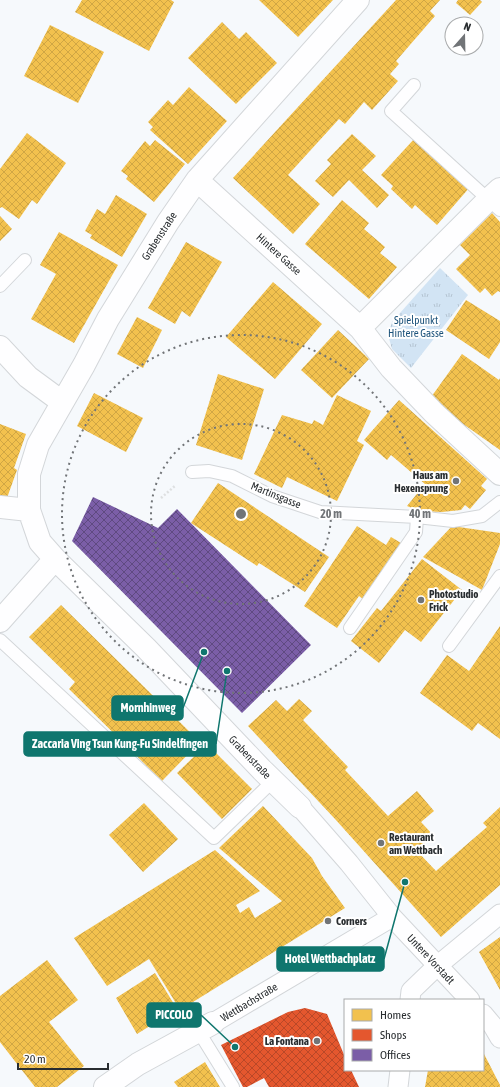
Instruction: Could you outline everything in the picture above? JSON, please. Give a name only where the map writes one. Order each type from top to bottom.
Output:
[{"type":"street","name":"Grabenstraße","points":[[358,0],[197,180],[168,222],[108,319],[84,365],[38,445],[29,474],[29,510],[40,542],[55,559],[146,648],[300,807],[349,863],[392,917]]},
{"type":"street","name":"Hintere Gasse","points":[[197,180],[360,328],[391,368],[434,413],[500,474]]},
{"type":"street","points":[[360,328],[496,199]]},
{"type":"street","points":[[0,347],[28,377],[62,402]]},
{"type":"street","points":[[0,507],[29,510]]},
{"type":"street","points":[[0,621],[55,559]]},
{"type":"street","points":[[410,999],[411,992],[437,966],[500,914]]},
{"type":"street","name":"Untere Vorstadt","points":[[392,917],[469,999]]},
{"type":"street","name":"Wettbachstraße","points":[[105,1087],[138,1064],[206,1028],[392,917]]},
{"type":"street","points":[[484,1015],[500,1038]]},
{"type":"street","points":[[398,1087],[400,1071]]},
{"type":"lane","points":[[414,85],[391,110],[496,199]]},
{"type":"lane","points":[[0,286],[25,260]]},
{"type":"lane","name":"Martinsgasse","points":[[192,472],[209,471],[232,476],[272,496],[320,512],[417,517],[453,521],[482,516],[500,502]]},
{"type":"lane","points":[[350,628],[416,532],[417,517]]},
{"type":"lane","points":[[449,646],[500,576]]},
{"type":"lane","points":[[0,640],[214,838],[273,780]]},
{"type":"lane","points":[[206,1028],[233,1087]]},
{"type":"green space","name":"Spielpunkt Hintere Gasse","points":[[440,268],[468,295],[411,368],[392,349],[388,335],[392,322]]},
{"type":"building: Homes","points":[[82,0],[171,0],[174,2],[149,51],[75,12]]},
{"type":"building: Homes","points":[[259,0],[333,0],[298,37]]},
{"type":"building: Homes","points":[[396,0],[440,0],[430,11],[435,16],[396,61],[399,64],[390,74],[398,81],[372,110],[364,102],[345,124],[339,119],[288,175],[320,204],[293,234],[233,178]]},
{"type":"building: Homes","points":[[458,0],[480,0],[482,2],[470,15],[456,3]]},
{"type":"building: Homes","points":[[222,22],[239,39],[246,32],[277,63],[236,104],[188,58]]},
{"type":"building: Homes","points":[[50,25],[104,52],[78,103],[24,76]]},
{"type":"building: Homes","points":[[189,87],[227,121],[188,164],[150,130],[153,127],[148,122],[168,100],[173,105]]},
{"type":"building: Homes","points":[[27,133],[66,163],[37,204],[32,200],[19,219],[2,207],[0,208],[0,169]]},
{"type":"building: Homes","points":[[352,134],[376,156],[362,170],[389,195],[377,208],[349,180],[333,197],[315,181],[331,164],[327,160]]},
{"type":"building: Homes","points":[[415,138],[470,187],[437,225],[415,205],[412,209],[391,189],[393,186],[381,175]]},
{"type":"building: Homes","points":[[155,140],[185,164],[154,202],[126,179],[128,176],[121,171],[145,141],[150,146]]},
{"type":"building: Homes","points":[[116,195],[147,214],[122,257],[90,238],[92,235],[85,231],[97,209],[105,214]]},
{"type":"building: Homes","points":[[342,200],[369,223],[364,229],[385,247],[380,253],[397,267],[369,299],[305,244]]},
{"type":"building: Homes","points":[[492,213],[500,222],[500,292],[498,291],[492,296],[485,288],[480,293],[456,269],[470,255],[460,245]]},
{"type":"building: Homes","points":[[0,216],[12,229],[0,241]]},
{"type":"building: Homes","points":[[59,232],[118,265],[74,343],[31,319],[56,274],[40,265]]},
{"type":"building: Homes","points":[[186,242],[222,262],[190,317],[182,311],[175,324],[148,308]]},
{"type":"building: Homes","points":[[273,282],[322,324],[275,379],[226,337]]},
{"type":"building: Homes","points":[[466,300],[500,321],[500,342],[489,359],[446,330]]},
{"type":"building: Homes","points":[[137,317],[162,330],[143,368],[117,354]]},
{"type":"building: Homes","points":[[338,330],[369,359],[332,398],[301,370]]},
{"type":"building: Homes","points":[[462,354],[499,380],[500,378],[500,450],[429,400]]},
{"type":"building: Homes","points":[[218,374],[264,389],[242,460],[196,445]]},
{"type":"building: Homes","points":[[94,393],[143,418],[126,452],[77,426]]},
{"type":"building: Homes","points":[[337,395],[371,411],[357,441],[364,445],[337,501],[287,477],[282,488],[254,474],[282,415],[312,424],[314,420],[323,425]]},
{"type":"building: Homes","points":[[399,400],[487,479],[481,486],[486,490],[470,509],[465,505],[461,510],[442,512],[419,511],[407,506],[425,484],[391,455],[387,460],[364,440]]},
{"type":"building: Homes","points":[[0,424],[26,434],[14,468],[17,470],[7,498],[0,495]]},
{"type":"building: Homes","points":[[218,483],[329,557],[305,592],[259,563],[257,566],[191,523]]},
{"type":"building: Homes","points":[[357,526],[386,545],[391,537],[401,543],[364,600],[359,596],[337,628],[304,606]]},
{"type":"building: Homes","points":[[452,526],[500,533],[500,544],[482,590],[423,557]]},
{"type":"building: Homes","name":"Photostudio Frick","points":[[422,559],[462,590],[421,642],[405,630],[379,663],[351,641],[377,608],[381,611]]},
{"type":"building: Homes","points":[[61,605],[200,742],[162,781],[69,689],[75,682],[29,637]]},
{"type":"building: Homes","points":[[500,626],[500,739],[478,723],[472,731],[420,693],[447,655],[469,671]]},
{"type":"building: Homes","points":[[299,699],[312,711],[303,720],[348,767],[345,770],[388,816],[417,791],[434,811],[421,822],[433,835],[417,851],[436,871],[487,827],[483,823],[500,807],[500,885],[441,937],[335,819],[248,726],[276,700],[287,711]]},
{"type":"building: Homes","points":[[207,744],[252,789],[222,819],[177,773]]},
{"type":"building: Homes","points":[[144,803],[178,839],[143,872],[109,835]]},
{"type":"building: Homes","points":[[263,806],[312,858],[322,876],[345,908],[180,1010],[149,959],[107,986],[74,938],[215,850],[260,891],[236,905],[240,913],[249,907],[255,918],[282,901],[219,848]]},
{"type":"building: Homes","points":[[500,937],[500,990],[479,952]]},
{"type":"building: Homes","points":[[47,960],[78,1000],[49,1022],[84,1066],[57,1087],[35,1087],[0,1042],[0,996]]},
{"type":"building: Homes","points":[[155,973],[177,1009],[137,1034],[116,998]]},
{"type":"building: Homes","points":[[484,1054],[500,1085],[500,1087],[425,1087],[428,1071],[484,1071]]},
{"type":"building: Homes","points":[[205,1062],[220,1087],[178,1087],[174,1082]]},
{"type":"building: Shops","points":[[305,1008],[327,1014],[344,1055],[344,1071],[351,1071],[359,1087],[269,1087],[264,1078],[247,1087],[243,1087],[221,1045],[288,1012]]},
{"type":"building: Offices","points":[[93,497],[158,528],[177,509],[311,645],[242,713],[72,541]]},
{"type":"place","name":"Haus am Hexensprung","points":[[456,481]]},
{"type":"place","name":"Photostudio Frick","points":[[421,600]]},
{"type":"place","name":"Mornhinweg","points":[[204,652]]},
{"type":"place","name":"Zaccaria Ving Tsun Kung-Fu Sindelfingen","points":[[227,671]]},
{"type":"place","name":"Restaurant am Wettbach","points":[[381,843]]},
{"type":"place","name":"Hotel Wettbachplatz","points":[[405,882]]},
{"type":"place","name":"Corners","points":[[328,921]]},
{"type":"place","name":"La Fontana","points":[[317,1041]]},
{"type":"place","name":"PICCOLO","points":[[235,1047]]}]
